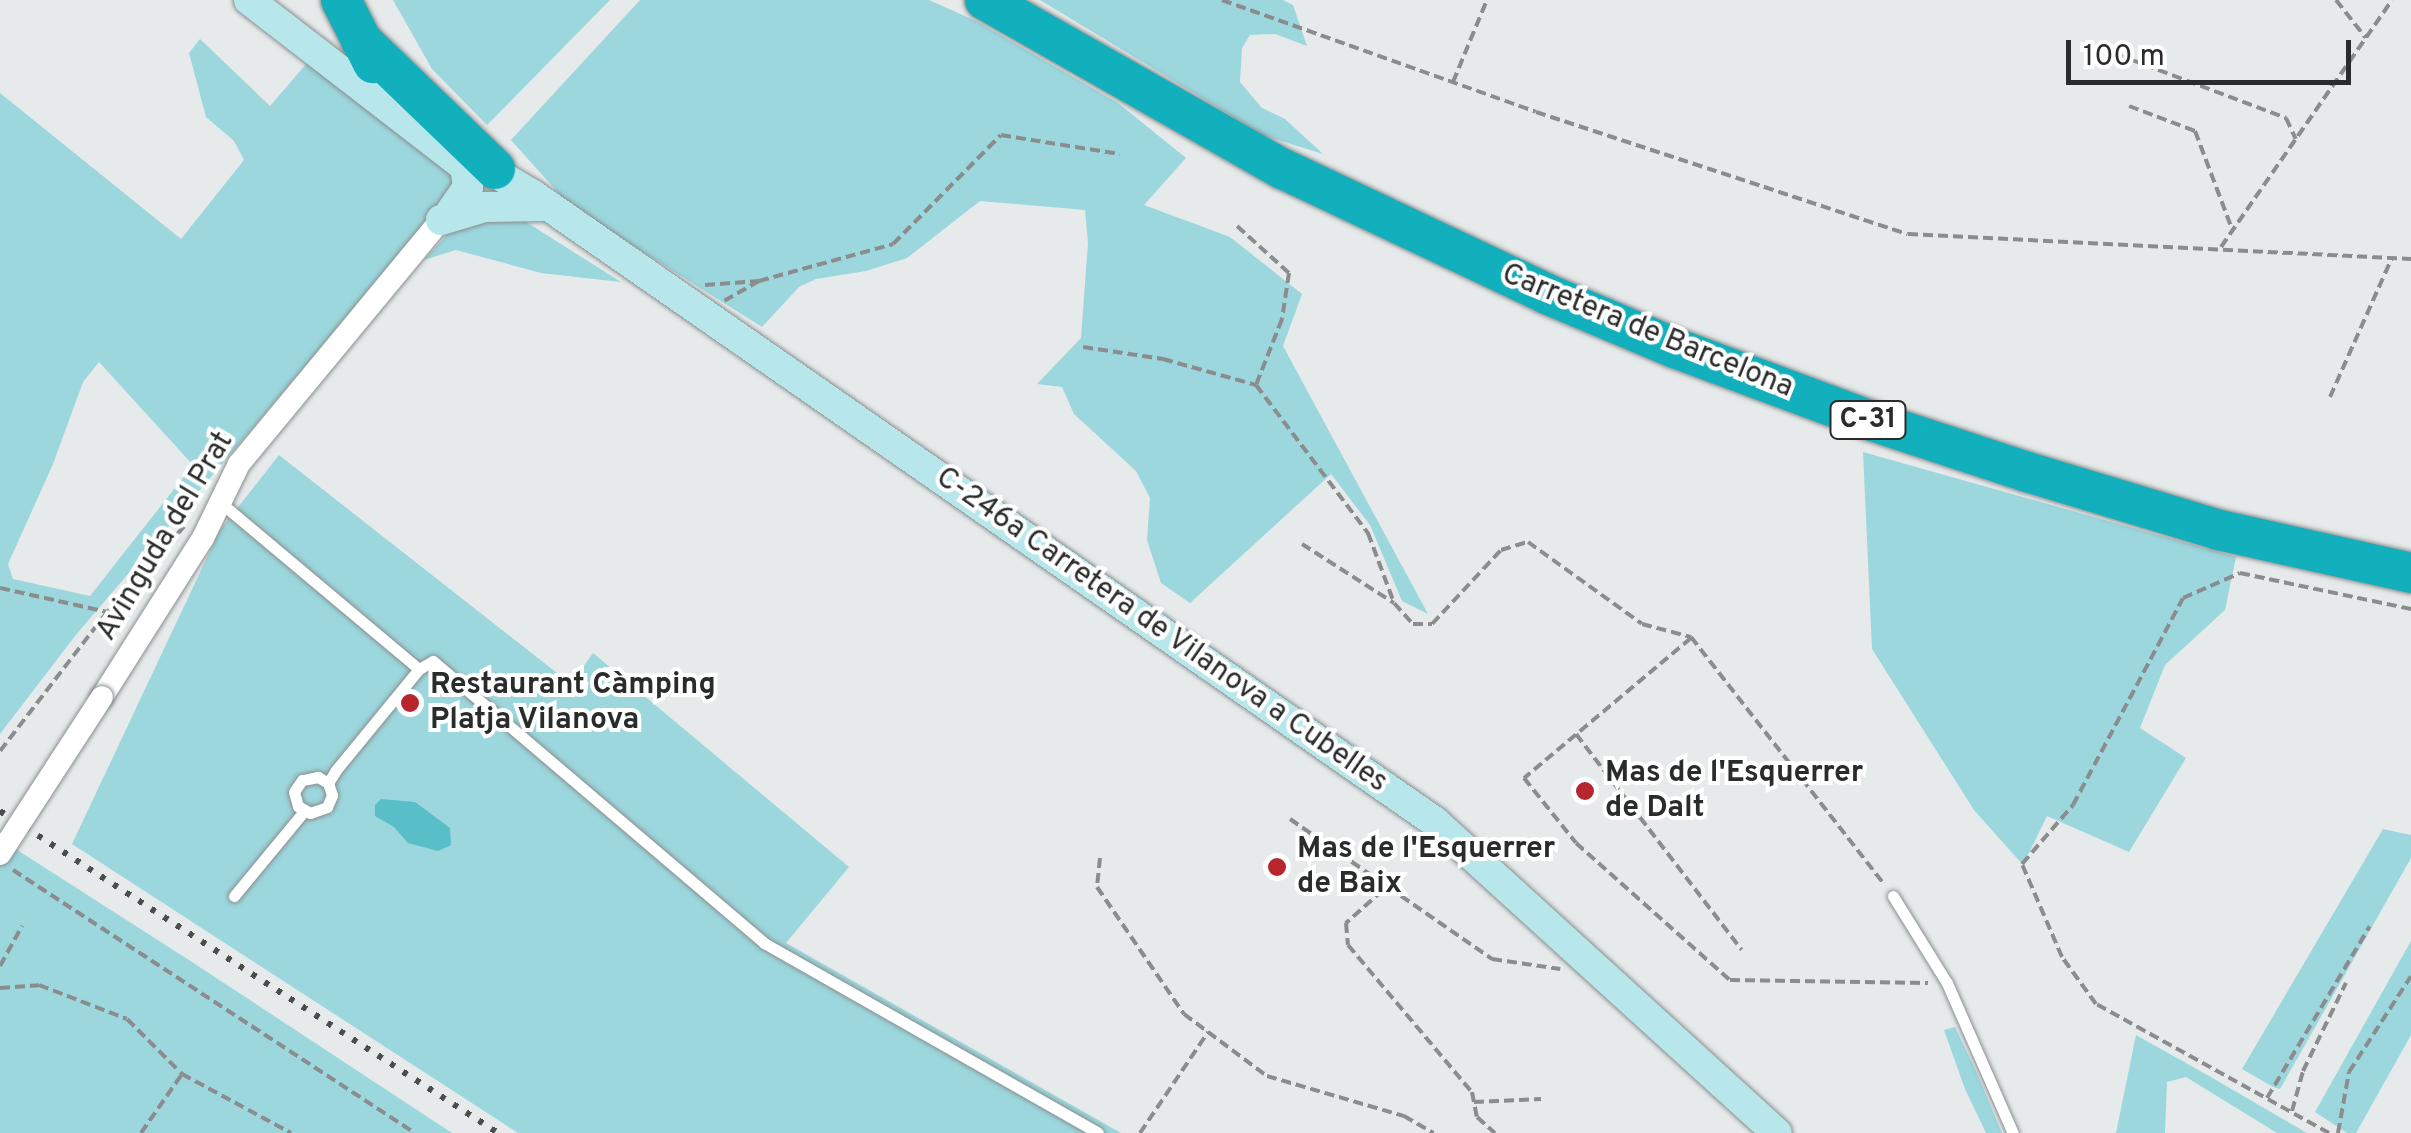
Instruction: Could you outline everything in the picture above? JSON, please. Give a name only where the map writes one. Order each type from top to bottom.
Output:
[{"type":"highway","points":[[340,0],[363,20],[370,18],[411,109],[495,185]]},
{"type":"highway","name":"Carretera de Barcelona","points":[[972,0],[999,9],[1283,169],[1514,279],[1675,348],[1866,419],[2028,472],[2219,530],[2411,573]]},
{"type":"main road","points":[[249,0],[411,109],[465,166],[468,187],[446,215]]},
{"type":"main road","points":[[446,215],[495,185]]},
{"type":"main road","name":"C-246a Carretera de Vilanova a Cubelles","points":[[495,185],[547,206],[1435,822],[1778,1133]]},
{"type":"street","name":"Avinguda del Prat","points":[[4,861],[204,538],[239,464],[446,215]]},
{"type":"lane","points":[[221,502],[419,669]]},
{"type":"lane","points":[[328,783],[419,669],[433,661],[764,943],[1098,1133]]},
{"type":"lane","points":[[312,776],[328,783],[332,795],[327,807],[316,813],[304,811],[295,800],[297,785],[312,776]]},
{"type":"lane","points":[[234,896],[304,811]]},
{"type":"lane","points":[[1893,896],[1947,983],[2013,1133]]},
{"type":"path","points":[[1222,0],[1453,82],[1908,234],[2411,259]]},
{"type":"path","points":[[1453,82],[1487,0]]},
{"type":"path","points":[[2336,0],[2366,38]]},
{"type":"path","points":[[2220,249],[2392,0]]},
{"type":"path","points":[[2116,54],[2286,118],[2296,140]]},
{"type":"path","points":[[2129,106],[2195,131],[2232,231]]},
{"type":"path","points":[[667,288],[760,281],[893,244],[1000,135],[1119,154]]},
{"type":"path","points":[[1237,226],[1289,273],[1282,318],[1256,385]]},
{"type":"path","points":[[2330,397],[2392,258]]},
{"type":"path","points":[[702,312],[760,281]]},
{"type":"path","points":[[1082,347],[1163,359],[1256,385],[1368,533],[1394,602]]},
{"type":"path","points":[[0,751],[107,612],[183,526],[221,502]]},
{"type":"path","points":[[1302,544],[1394,602],[1413,624],[1432,624],[1501,550],[1528,542],[1642,624],[1691,637],[1893,896]]},
{"type":"path","points":[[2329,1133],[2096,1004],[2062,957],[2022,864],[2073,805],[2183,598],[2240,573],[2411,609]]},
{"type":"path","points":[[0,588],[107,612]]},
{"type":"path","points":[[1691,637],[1524,778],[1576,843],[1730,980],[1947,983]]},
{"type":"path","points":[[1576,734],[1742,950]]},
{"type":"path","points":[[1290,819],[1492,960],[1609,978]]},
{"type":"path","points":[[1100,858],[1096,886],[1184,1014],[1267,1076],[1404,1116],[1434,1133]]},
{"type":"path","points":[[4,861],[414,1133]]},
{"type":"path","points":[[1389,891],[1382,890],[1346,923],[1348,945],[1472,1092],[1477,1117],[1496,1133]]},
{"type":"path","points":[[0,966],[22,926]]},
{"type":"path","points":[[2266,1098],[2370,926]]},
{"type":"path","points":[[2338,1133],[2349,1072],[2411,976]]},
{"type":"path","points":[[2292,1111],[2303,1071],[2346,983]]},
{"type":"path","points":[[0,988],[40,984],[127,1019],[182,1074],[290,1133]]},
{"type":"path","points":[[1140,1133],[1208,1032]]},
{"type":"path","points":[[141,1133],[182,1074]]},
{"type":"path","points":[[1474,1102],[1541,1099]]},
{"type":"shaded area","points":[[393,0],[610,0],[487,125],[432,69]]},
{"type":"shaded area","points":[[640,0],[929,0],[976,21],[1118,103],[1186,158],[1144,205],[1230,237],[1302,294],[1283,346],[1428,614],[1402,601],[1370,525],[1331,474],[1190,603],[1161,583],[1147,540],[1150,498],[1136,471],[1074,414],[1062,387],[1037,384],[1081,338],[1088,243],[1085,210],[980,201],[907,258],[866,271],[816,279],[799,287],[762,327],[570,206],[511,140]]},
{"type":"shaded area","points":[[1040,0],[1283,0],[1293,5],[1307,46],[1275,34],[1250,35],[1242,48],[1240,82],[1262,108],[1285,119],[1323,154],[1265,136]]},
{"type":"shaded area","points":[[200,39],[270,106],[307,63],[462,176],[451,196],[75,636],[0,734],[0,93],[181,239],[244,160],[234,141],[206,117],[189,53]],"holes":[[[99,362],[193,465],[90,596],[13,579],[8,564],[53,464],[83,382]]]},
{"type":"shaded area","points":[[512,213],[621,282],[541,273],[456,250],[424,260],[457,224]]},
{"type":"shaded area","points":[[1863,452],[2236,557],[2225,610],[2165,665],[2140,728],[2186,758],[2129,852],[2047,816],[2023,865],[1974,810],[1872,649]]},
{"type":"shaded area","points":[[279,455],[571,684],[593,653],[849,867],[786,943],[1121,1133],[518,1133],[72,844],[220,530]]},
{"type":"shaded area","points":[[381,799],[415,802],[450,828],[451,845],[438,851],[408,843],[394,827],[375,816],[375,805]]},
{"type":"shaded area","points":[[2383,829],[2411,835],[2411,858],[2280,1089],[2273,1087],[2242,1069]]},
{"type":"shaded area","points":[[0,839],[192,962],[452,1133],[0,1133]]},
{"type":"shaded area","points":[[2411,941],[2411,1035],[2356,1133],[2347,1133],[2315,1112]]},
{"type":"shaded area","points":[[1955,1027],[2002,1133],[1986,1133],[1965,1089],[1944,1030]]},
{"type":"shaded area","points":[[2136,1035],[2307,1133],[2277,1133],[2186,1077],[2167,1082],[2165,1133],[2116,1133]]},
{"type":"railway","points":[[0,811],[498,1133]]},
{"type":"place","name":"Restaurant Càmping Platja Vilanova","points":[[410,703]]},
{"type":"place","name":"Mas de l'Esquerrer de Dalt","points":[[1585,791]]},
{"type":"place","name":"Mas de l'Esquerrer de Baix","points":[[1277,867]]}]
